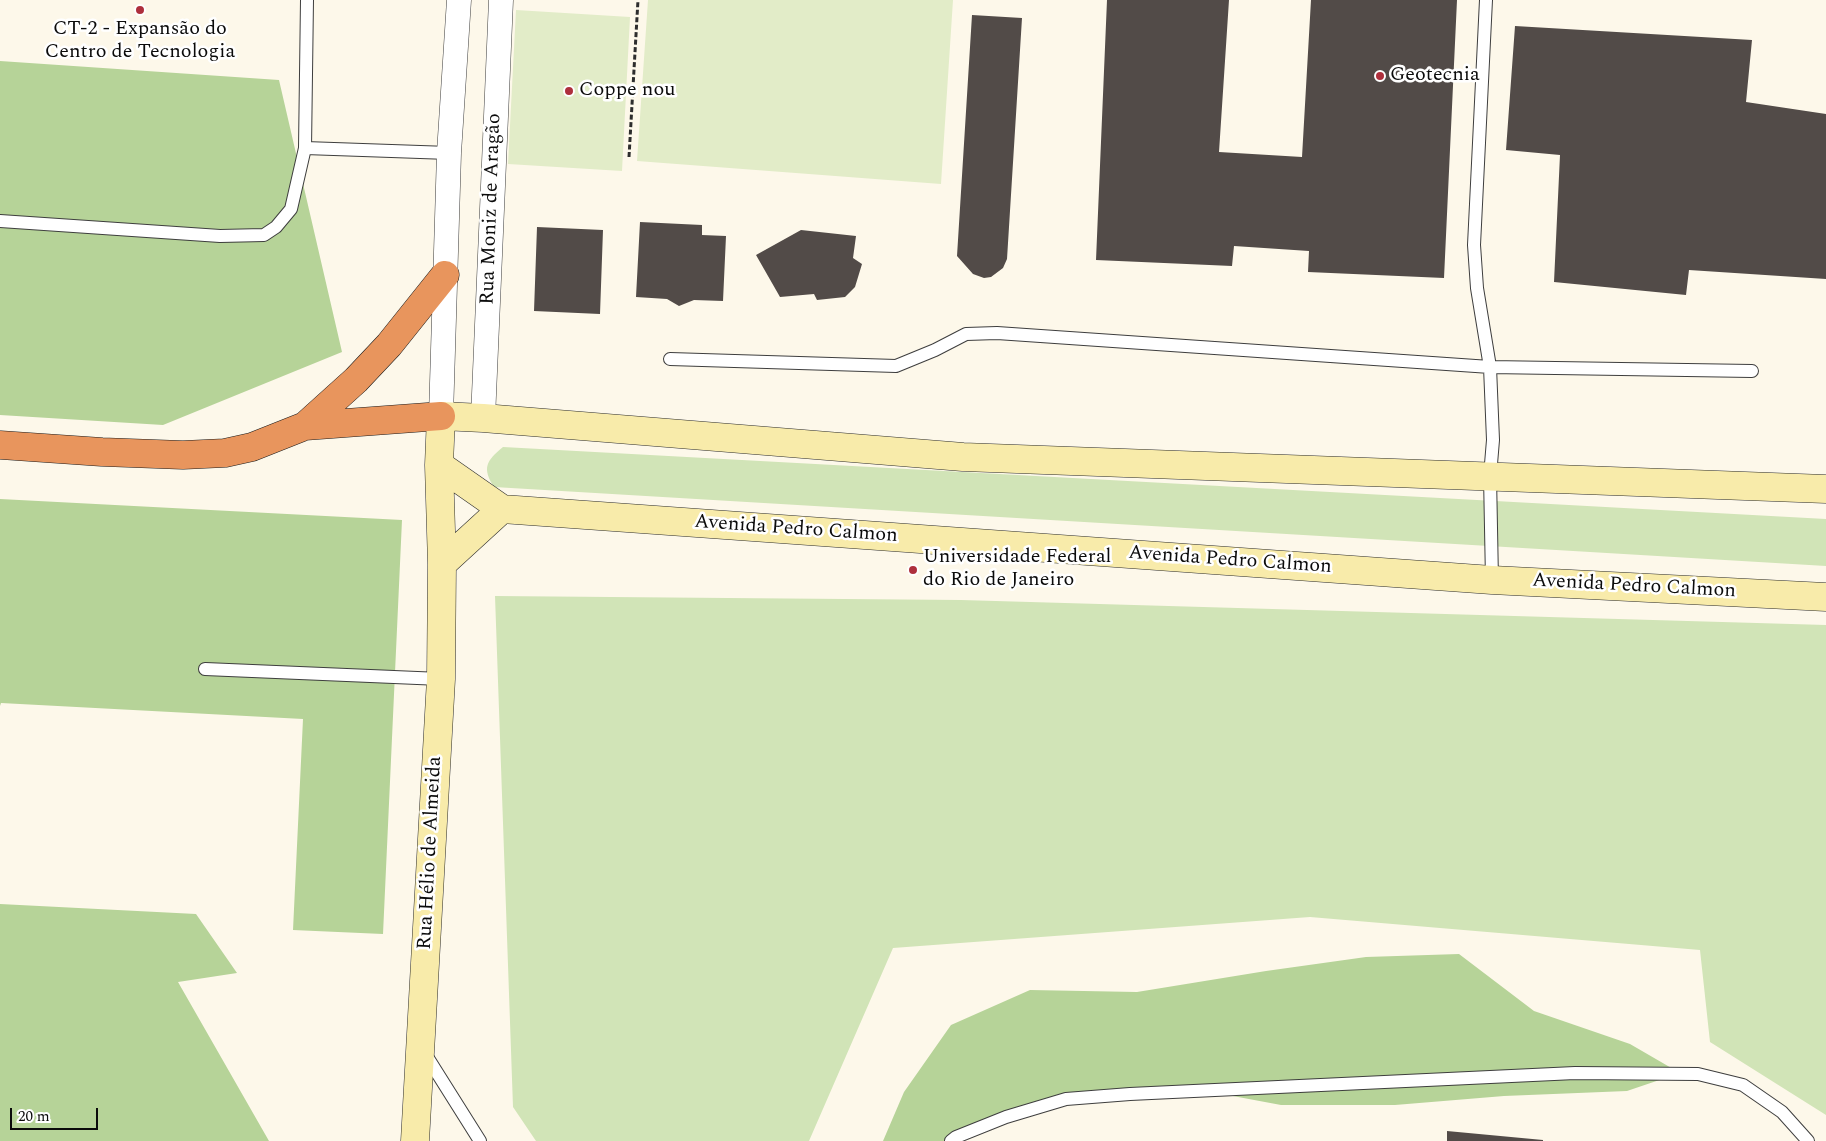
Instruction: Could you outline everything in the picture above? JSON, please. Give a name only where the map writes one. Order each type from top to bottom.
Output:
[{"type":"highway","points":[[305,426],[356,380],[389,346],[444,275]]},
{"type":"highway","points":[[0,445],[183,455],[225,453],[252,447],[305,426],[441,416]]},
{"type":"street","points":[[459,0],[449,153],[441,416],[963,457],[1826,489]]},
{"type":"street","name":"Rua Moniz de Aragão","points":[[483,418],[501,0]]},
{"type":"street","name":"Rua Hélio de Almeida","points":[[415,1141],[441,679],[442,564],[439,465],[441,416]]},
{"type":"street","points":[[439,465],[502,509],[442,564]]},
{"type":"street","name":"Avenida Pedro Calmon","points":[[502,509],[1492,580],[1826,598]]},
{"type":"lane","points":[[0,221],[220,236],[264,234],[276,226],[291,210],[305,148],[307,0]]},
{"type":"lane","points":[[1486,0],[1474,245],[1477,288],[1490,368],[1493,440],[1490,476],[1492,580]]},
{"type":"lane","points":[[305,148],[449,153]]},
{"type":"lane","points":[[670,359],[896,366],[935,350],[966,334],[997,333],[1490,368],[1752,371]]},
{"type":"lane","points":[[206,669],[441,679]]},
{"type":"lane","points":[[421,1048],[480,1141]]},
{"type":"lane","points":[[955,1140],[1006,1117],[1066,1099],[1130,1094],[1575,1073],[1698,1074],[1743,1085],[1782,1112],[1808,1141]]},
{"type":"path","points":[[629,157],[638,0]]},
{"type":"green space","points":[[648,0],[953,0],[941,184],[637,161]]},
{"type":"green space","name":"Coppe nou","points":[[516,10],[630,17],[622,171],[508,164]]},
{"type":"green space","points":[[0,61],[279,80],[342,352],[163,425],[0,415]]},
{"type":"green space","points":[[503,447],[1826,519],[1826,566],[494,487],[488,475],[488,465],[493,456]]},
{"type":"green space","points":[[0,499],[402,520],[383,934],[293,930],[303,719],[1,703],[0,706]]},
{"type":"green space","points":[[495,596],[961,600],[1826,625],[1826,1115],[1710,1042],[1700,950],[1310,917],[893,948],[809,1141],[536,1141],[513,1107]]},
{"type":"green space","points":[[0,904],[196,914],[237,973],[178,982],[269,1141],[0,1141]]},
{"type":"green space","points":[[1459,954],[1534,1011],[1630,1044],[1680,1073],[1627,1091],[1504,1096],[1395,1105],[1281,1105],[1206,1091],[1066,1099],[951,1141],[883,1141],[904,1092],[951,1025],[1030,990],[1137,992],[1366,957]]},
{"type":"building","name":"Geotecnia","points":[[1107,0],[1229,0],[1219,152],[1302,157],[1311,0],[1457,0],[1444,278],[1308,272],[1309,251],[1234,246],[1232,266],[1096,260]]},
{"type":"building","points":[[972,15],[1022,18],[1007,259],[1003,268],[991,277],[984,278],[973,274],[957,256]]},
{"type":"building","points":[[1515,26],[1752,40],[1746,102],[1826,114],[1826,279],[1689,270],[1686,295],[1554,282],[1560,155],[1506,150]]},
{"type":"building","points":[[640,222],[702,225],[702,235],[726,236],[723,301],[694,300],[679,306],[667,299],[636,297]]},
{"type":"building","points":[[537,227],[603,230],[600,314],[534,311]]},
{"type":"building","points":[[801,230],[856,236],[853,258],[862,264],[855,287],[845,297],[817,300],[814,294],[780,297],[756,255]]},
{"type":"building","points":[[1447,1131],[1543,1140],[1543,1141],[1447,1141]]},
{"type":"place","name":"CT-2 - Expansão do Centro de Tecnologia","points":[[140,10]]},
{"type":"place","name":"Geotecnia","points":[[1380,76]]},
{"type":"place","name":"Coppe nou","points":[[569,91]]},
{"type":"place","name":"Universidade Federal do Rio de Janeiro","points":[[913,570]]}]
